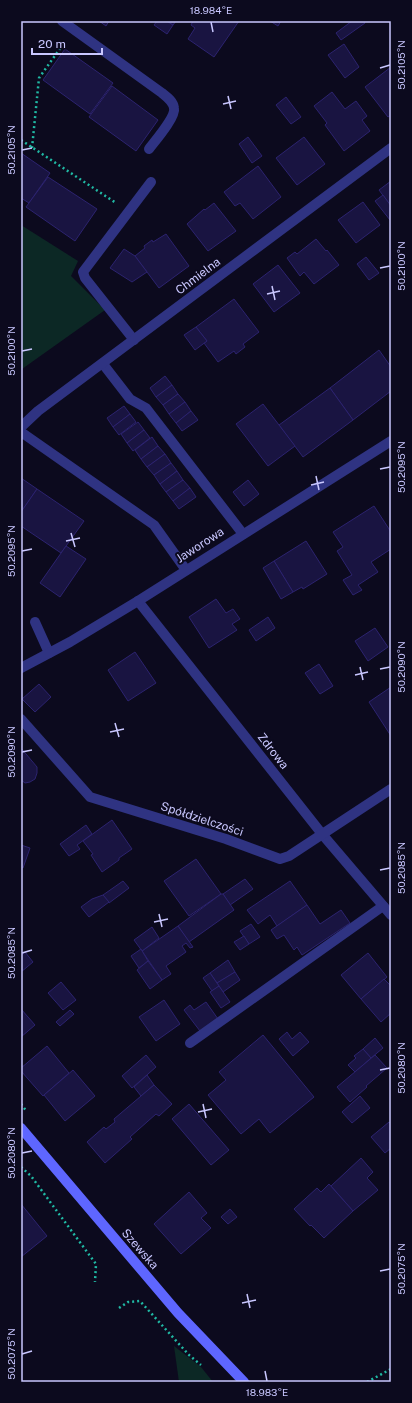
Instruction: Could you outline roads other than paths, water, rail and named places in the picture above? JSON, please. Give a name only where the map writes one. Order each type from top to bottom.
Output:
[{"type":"street","points":[[62,21],[171,101],[174,109],[173,116],[149,149]]},
{"type":"street","name":"Chmielna","points":[[21,427],[38,411],[391,148]]},
{"type":"street","points":[[134,340],[85,278],[83,272],[150,182]]},
{"type":"street","points":[[103,364],[130,400],[146,408],[243,534]]},
{"type":"street","points":[[21,432],[154,525],[186,570]]},
{"type":"street","name":"Jaworowa","points":[[21,668],[70,642],[138,601],[391,441]]},
{"type":"street","name":"Zdrowa","points":[[138,601],[322,834],[391,915]]},
{"type":"street","points":[[35,622],[49,653]]},
{"type":"street","name":"Spółdzielczości","points":[[21,719],[90,797],[226,839],[280,859],[289,856],[391,789]]},
{"type":"street","points":[[190,1043],[383,906]]},
{"type":"street","name":"Szewska","points":[[21,1128],[178,1313],[225,1360],[244,1382]]}]
